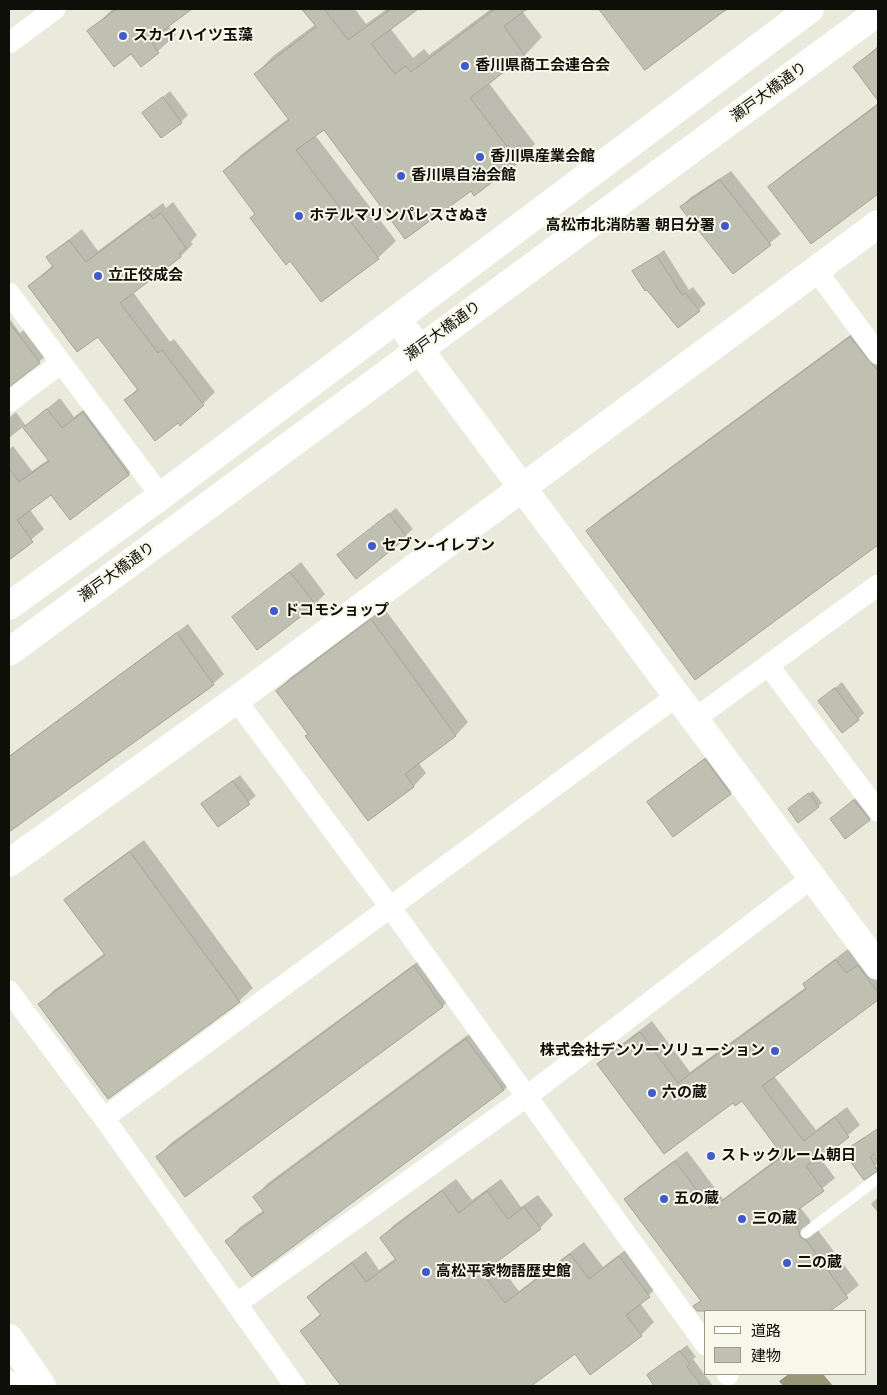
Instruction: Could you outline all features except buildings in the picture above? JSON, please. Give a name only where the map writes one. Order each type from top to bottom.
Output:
[{"type":"street","points":[[9,43],[55,9]]},
{"type":"street","points":[[9,606],[160,496],[810,9]]},
{"type":"street","name":"瀬戸大橋通り","points":[[9,652],[878,12]]},
{"type":"street","points":[[9,863],[236,700],[878,224]]},
{"type":"street","points":[[816,270],[878,354]]},
{"type":"street","points":[[9,293],[160,496]]},
{"type":"street","points":[[397,319],[876,960]]},
{"type":"street","points":[[9,402],[60,363]]},
{"type":"street","points":[[696,718],[878,585]]},
{"type":"street","points":[[768,665],[878,811]]},
{"type":"street","points":[[104,1118],[678,695]]},
{"type":"street","points":[[236,700],[390,907],[704,1342]]},
{"type":"street","points":[[236,1304],[526,1097],[813,878]]},
{"type":"street","points":[[9,990],[104,1118],[295,1386]]},
{"type":"street","points":[[9,1338],[42,1386]]},
{"type":"lane","points":[[806,1233],[878,1178]]},
{"type":"shaded area","points":[[788,1375],[824,1375],[833,1386],[783,1386],[779,1381]]},
{"type":"place","name":"スカイハイツ玉藻","points":[[123,36]]},
{"type":"place","name":"香川県商工会連合会","points":[[465,66]]},
{"type":"place","name":"香川県産業会館","points":[[480,157]]},
{"type":"place","name":"香川県自治会館","points":[[401,176]]},
{"type":"place","name":"ホテルマリンパレスさぬき","points":[[299,216]]},
{"type":"place","name":"高松市北消防署 朝日分署","points":[[725,226]]},
{"type":"place","name":"立正佼成会","points":[[98,276]]},
{"type":"place","name":"セブン-イレブン","points":[[372,546]]},
{"type":"place","name":"ドコモショップ","points":[[274,611]]},
{"type":"place","name":"株式会社デンソーソリューション","points":[[775,1051]]},
{"type":"place","name":"六の蔵","points":[[652,1093]]},
{"type":"place","name":"ストックルーム朝日","points":[[711,1156]]},
{"type":"place","name":"五の蔵","points":[[664,1199]]},
{"type":"place","name":"三の蔵","points":[[742,1219]]},
{"type":"place","name":"二の蔵","points":[[787,1263]]},
{"type":"place","name":"高松平家物語歴史館","points":[[426,1272]]}]
